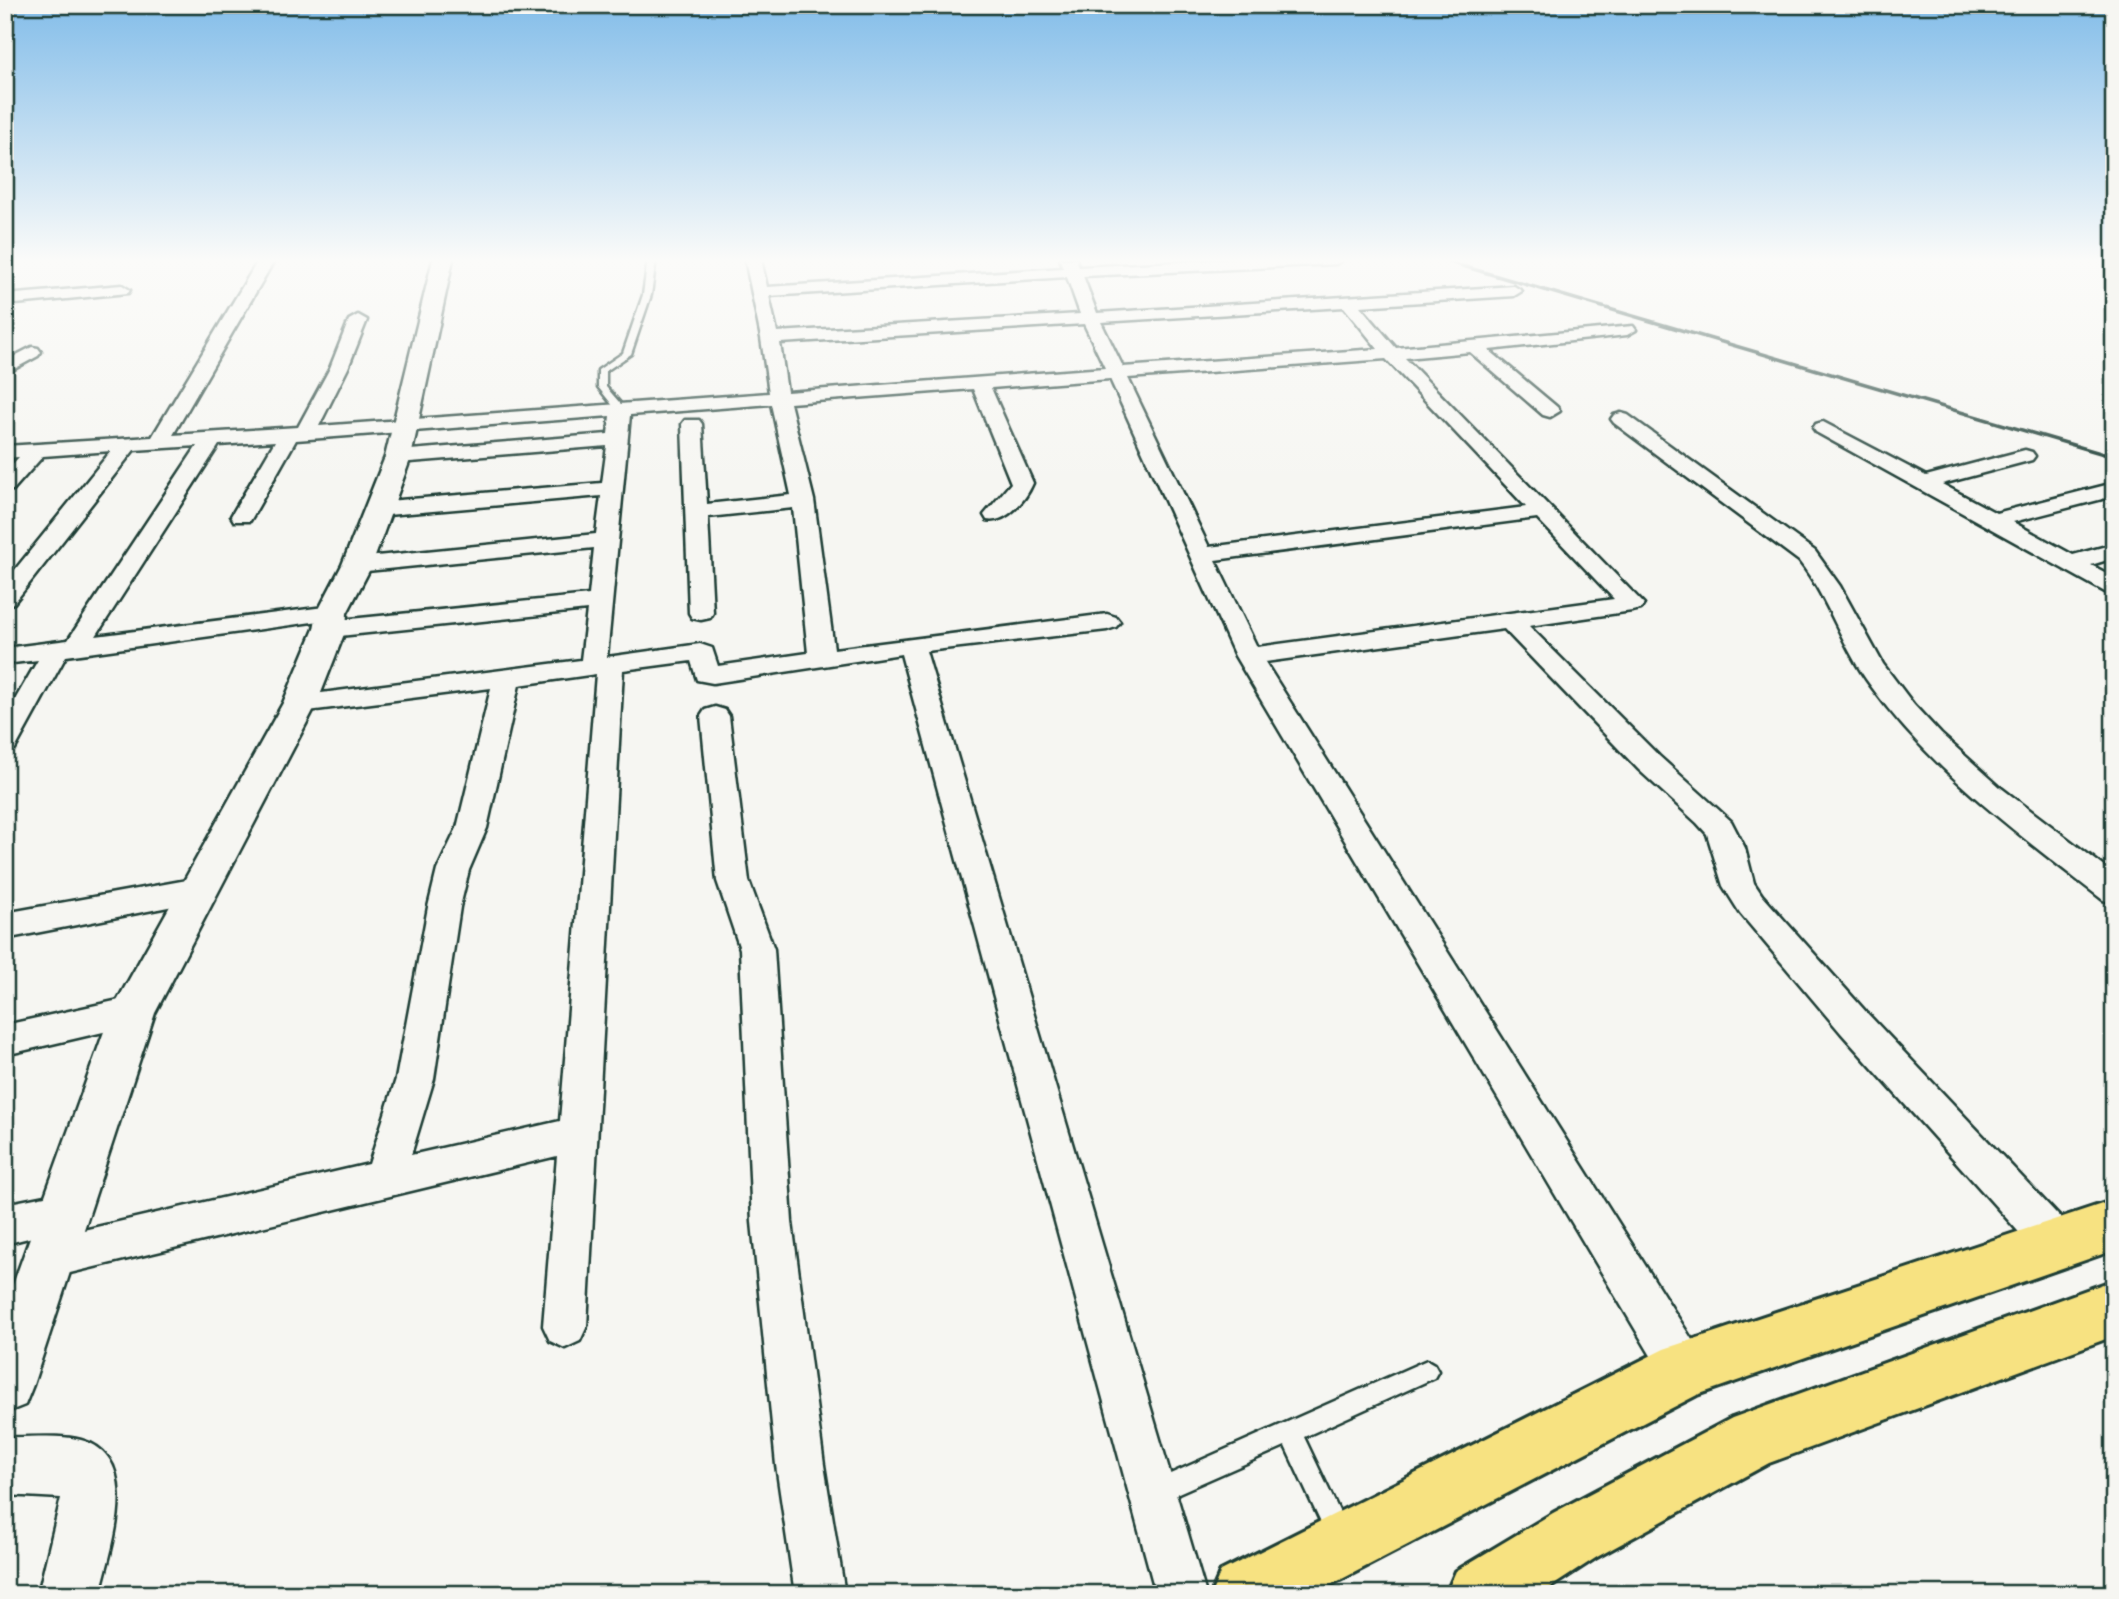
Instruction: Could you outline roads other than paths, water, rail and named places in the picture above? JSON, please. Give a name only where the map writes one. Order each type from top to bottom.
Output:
[{"type":"main road","points":[[1244,1594],[1685,1370],[2114,1225]]},
{"type":"main road","points":[[1479,1594],[1574,1535],[1753,1439],[2114,1308]]},
{"type":"street","points":[[158,443],[223,334]]},
{"type":"street","points":[[242,516],[339,368],[353,334]]},
{"type":"street","points":[[5,1385],[133,1012],[300,703],[331,621],[357,565],[402,442],[426,334]]},
{"type":"street","points":[[769,334],[779,399],[803,500],[822,658]]},
{"type":"street","points":[[770,338],[837,334]]},
{"type":"street","points":[[1098,334],[1248,656],[1685,1370]]},
{"type":"street","points":[[1248,656],[1632,604],[1374,334]]},
{"type":"street","points":[[402,442],[621,410],[1392,355],[1595,334]]},
{"type":"street","points":[[1475,347],[1550,411]]},
{"type":"street","points":[[5,369],[32,352]]},
{"type":"street","points":[[979,383],[1022,483],[1019,490],[995,515]]},
{"type":"street","points":[[565,1325],[578,1134],[601,665],[599,601],[621,410]]},
{"type":"street","points":[[1621,419],[1807,556],[1828,583],[1844,611],[1864,658],[1928,737],[1955,765],[2016,817],[2114,891]]},
{"type":"street","points":[[692,424],[701,613]]},
{"type":"street","points":[[1823,428],[2114,587]]},
{"type":"street","points":[[5,452],[297,434],[402,442],[618,439]]},
{"type":"street","points":[[5,742],[66,648],[212,439]]},
{"type":"street","points":[[5,598],[128,444]]},
{"type":"street","points":[[5,485],[38,449]]},
{"type":"street","points":[[1923,483],[2025,456]]},
{"type":"street","points":[[376,509],[612,489]]},
{"type":"street","points":[[1992,521],[2114,489]]},
{"type":"street","points":[[696,512],[803,500]]},
{"type":"street","points":[[1200,555],[1542,511]]},
{"type":"street","points":[[357,565],[606,540]]},
{"type":"street","points":[[2070,563],[2114,551]]},
{"type":"street","points":[[5,656],[331,621],[599,601]]},
{"type":"street","points":[[1510,621],[1649,763],[1708,814],[1725,838],[1739,886],[1751,904],[1854,1023],[2057,1244]]},
{"type":"street","points":[[300,703],[700,652],[703,654],[708,676],[911,645],[1107,622]]},
{"type":"street","points":[[911,645],[1181,1594]]},
{"type":"street","points":[[384,1180],[415,1079],[447,894],[453,870],[472,828],[508,678]]},
{"type":"street","points":[[715,716],[733,881],[757,949],[772,1222],[800,1465],[820,1594]]},
{"type":"street","points":[[5,926],[198,890]]},
{"type":"street","points":[[5,1040],[133,1012]]},
{"type":"street","points":[[49,1258],[578,1134]]},
{"type":"street","points":[[5,1224],[65,1211]]},
{"type":"street","points":[[5,1466],[80,1469],[88,1479],[90,1496],[69,1594]]},
{"type":"lane","points":[[621,410],[602,388],[602,370],[627,354],[634,334]]},
{"type":"lane","points":[[1153,1493],[1427,1371]]},
{"type":"lane","points":[[1290,1432],[1342,1544]]},
{"type":"railway","points":[[1693,334],[2114,457]]}]
